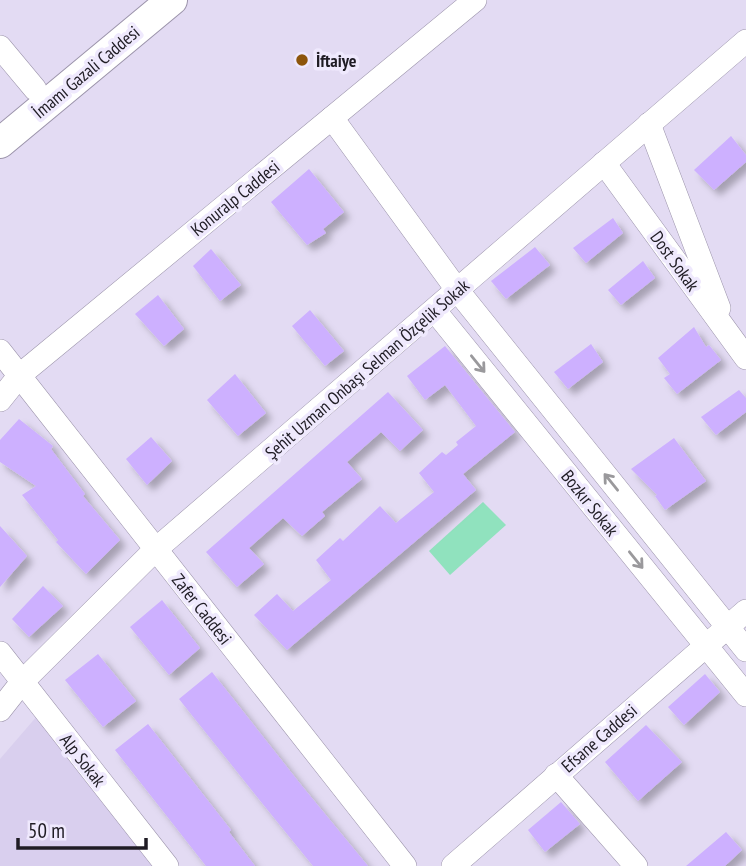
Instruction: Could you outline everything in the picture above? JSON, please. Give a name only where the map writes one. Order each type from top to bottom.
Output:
[{"type":"main road","name":"İmamı Gazali Caddesi","points":[[0,118],[144,0]]},
{"type":"main road","name":"İmamı Gazali Caddesi","points":[[0,143],[172,0]]},
{"type":"street","name":"Konuralp Caddesi","points":[[0,400],[20,375],[475,0]]},
{"type":"street","name":"Şehit Uzman Onbaşı Selman Özçelik Sokak","points":[[0,710],[22,682],[155,550],[746,41]]},
{"type":"street","points":[[0,47],[35,89]]},
{"type":"street","name":"Bozkır Sokak","points":[[332,118],[458,290],[746,650]]},
{"type":"street","points":[[649,124],[730,336]]},
{"type":"street","name":"Dost Sokak","points":[[604,163],[746,358]]},
{"type":"street","name":"Bozkır Sokak","points":[[435,311],[746,695]]},
{"type":"street","name":"Zafer Caddesi","points":[[0,351],[405,866]]},
{"type":"street","name":"Efsane Caddesi","points":[[453,866],[746,611]]},
{"type":"street","name":"Alp Sokak","points":[[0,653],[167,866]]},
{"type":"street","points":[[556,775],[636,866]]},
{"type":"shaded area","points":[[38,715],[157,866],[0,866],[0,759]]},
{"type":"green space","points":[[483,502],[506,525],[450,575],[429,551]]},
{"type":"building","points":[[731,136],[746,155],[746,162],[714,190],[694,170]]},
{"type":"building","points":[[309,169],[344,212],[323,229],[326,233],[307,245],[271,202]]},
{"type":"building","points":[[613,218],[623,233],[586,263],[573,248]]},
{"type":"building","points":[[535,247],[550,265],[506,299],[491,281]]},
{"type":"building","points":[[211,249],[241,285],[220,301],[193,266]]},
{"type":"building","points":[[643,261],[655,278],[621,305],[608,290]]},
{"type":"building","points":[[158,295],[184,329],[164,346],[135,314]]},
{"type":"building","points":[[310,310],[344,351],[325,366],[292,326]]},
{"type":"building","points":[[694,327],[706,347],[709,345],[721,360],[677,394],[664,378],[670,374],[658,358]]},
{"type":"building","points":[[591,344],[603,362],[568,389],[554,372]]},
{"type":"building","points":[[445,346],[515,432],[463,474],[476,490],[287,650],[254,615],[277,594],[293,611],[331,580],[316,560],[340,538],[343,541],[380,506],[396,523],[434,492],[419,473],[442,452],[446,455],[458,445],[456,442],[476,426],[445,385],[425,400],[407,376]]},
{"type":"building","points":[[235,374],[266,413],[238,436],[207,400]]},
{"type":"building","points":[[739,390],[746,398],[746,412],[716,435],[701,417]]},
{"type":"building","points":[[388,392],[423,430],[400,451],[381,432],[347,462],[362,479],[322,512],[325,516],[302,536],[283,518],[249,548],[264,564],[237,587],[206,552]]},
{"type":"building","points":[[19,419],[53,446],[51,449],[85,494],[83,496],[120,540],[86,574],[56,542],[58,540],[22,495],[36,486],[0,462],[0,440]]},
{"type":"building","points":[[151,437],[172,461],[147,485],[126,459]]},
{"type":"building","points":[[674,438],[706,481],[665,510],[655,496],[657,495],[631,469]]},
{"type":"building","points":[[0,526],[27,556],[0,587]]},
{"type":"building","points":[[43,586],[63,606],[29,637],[12,619]]},
{"type":"building","points":[[162,600],[200,648],[169,675],[130,627]]},
{"type":"building","points":[[98,654],[136,701],[103,727],[65,680]]},
{"type":"building","points":[[212,672],[368,866],[313,866],[262,803],[179,699]]},
{"type":"building","points":[[705,674],[720,692],[684,725],[668,707]]},
{"type":"building","points":[[148,724],[231,830],[229,832],[255,866],[206,866],[115,750]]},
{"type":"building","points":[[646,725],[682,762],[638,801],[605,762]]},
{"type":"building","points":[[561,802],[580,824],[545,852],[528,830]]},
{"type":"building","points":[[726,832],[742,850],[725,866],[686,866]]},
{"type":"place","name":"İftaiye","points":[[302,60]]}]
